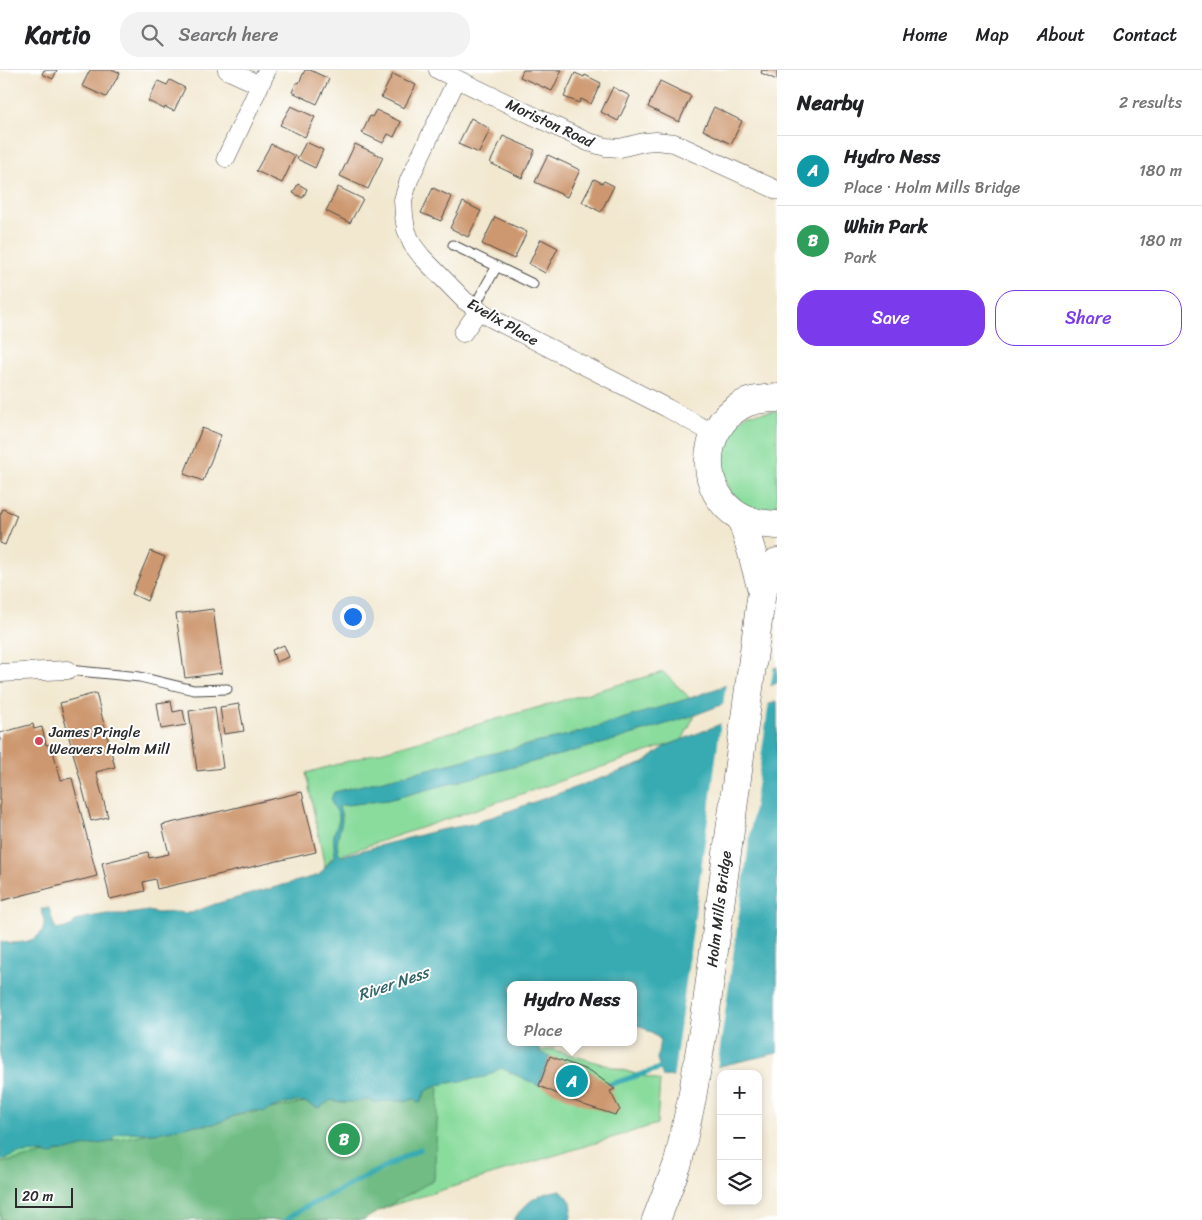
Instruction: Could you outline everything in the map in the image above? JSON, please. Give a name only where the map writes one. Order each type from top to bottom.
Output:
[{"type":"main road","points":[[777,398],[760,399],[741,405],[725,418],[714,434],[708,453],[709,472],[714,490],[726,506],[741,517],[758,524],[777,525]]},
{"type":"main road","points":[[741,517],[762,591]]},
{"type":"main road","points":[[762,591],[777,562]]},
{"type":"main road","name":"Holm Mills Bridge","points":[[656,1220],[678,1162],[692,1098],[705,1018],[762,591]]},
{"type":"street","points":[[226,158],[263,78],[228,70]]},
{"type":"street","name":"Moriston Road","points":[[438,70],[588,142],[606,147],[620,148],[644,142],[674,143],[777,190]]},
{"type":"street","name":"Evelix Place","points":[[457,79],[409,180],[403,200],[406,229],[412,244],[422,257],[465,301],[476,309],[668,408],[714,434]]},
{"type":"street","points":[[464,333],[476,309]]},
{"type":"street","points":[[0,673],[68,670]]},
{"type":"lane","points":[[453,246],[533,284]]},
{"type":"lane","points":[[476,309],[497,266]]},
{"type":"lane","points":[[68,670],[140,676],[194,690],[227,689]]},
{"type":"green space","points":[[777,411],[777,511],[760,511],[746,506],[733,496],[720,469],[724,439],[734,425],[749,414]]},
{"type":"green space","points":[[663,672],[690,698],[695,715],[682,740],[331,858],[325,868],[306,773]]},
{"type":"green space","points":[[551,1049],[660,1081],[657,1124],[390,1206],[361,1220],[0,1220],[0,1153]]},
{"type":"green space","points":[[439,1087],[434,1180],[363,1220],[32,1220],[30,1217],[29,1220],[0,1220],[0,1163],[335,1096]]},
{"type":"water","name":"River Ness","points":[[777,667],[777,683],[695,715],[605,743],[388,800],[339,806],[342,819],[338,847],[341,856],[435,831],[472,824],[644,763],[664,747],[777,701],[777,1053],[672,1077],[663,1077],[657,1059],[660,1039],[641,1026],[637,1026],[637,981],[507,981],[507,1046],[554,1046],[541,1047],[539,1052],[550,1056],[539,1086],[501,1068],[485,1077],[437,1085],[425,1092],[421,1102],[418,1103],[415,1099],[375,1103],[366,1100],[338,1102],[331,1100],[319,1108],[304,1102],[294,1102],[264,1112],[248,1111],[214,1124],[194,1125],[157,1133],[128,1132],[114,1136],[111,1142],[67,1151],[57,1151],[53,1155],[30,1152],[17,1154],[0,1161],[0,942],[19,943],[38,936],[42,931],[44,923],[41,909],[49,908],[54,925],[57,929],[62,929],[73,925],[74,922],[83,918],[107,914],[148,911],[158,913],[191,913],[215,904],[319,875],[335,855],[334,837],[339,818],[331,800],[334,792],[580,732],[690,698]]},
{"type":"water","points":[[561,1190],[571,1203],[570,1220],[513,1220],[534,1199]]},
{"type":"pier","points":[[774,666],[770,688],[723,706],[726,683]]},
{"type":"pier","points":[[769,701],[717,1069],[673,1080],[721,721]]},
{"type":"building","points":[[44,70],[57,70],[53,79],[42,74]]},
{"type":"building","points":[[90,70],[114,70],[120,73],[106,97],[82,86]]},
{"type":"building","points":[[305,70],[310,70],[329,79],[317,104],[292,92]]},
{"type":"building","points":[[523,70],[562,70],[552,91],[520,77]]},
{"type":"building","points":[[762,70],[777,70],[777,80],[761,73]]},
{"type":"building","points":[[575,73],[584,77],[585,75],[601,83],[591,104],[581,99],[579,103],[564,97]]},
{"type":"building","points":[[393,74],[416,85],[404,108],[381,97]]},
{"type":"building","points":[[170,80],[185,88],[174,111],[165,107],[164,109],[148,101],[158,81],[167,85]]},
{"type":"building","points":[[660,81],[691,96],[679,122],[648,107]]},
{"type":"building","points":[[613,87],[630,96],[618,121],[601,112]]},
{"type":"building","points":[[291,106],[315,117],[305,137],[280,125]]},
{"type":"building","points":[[714,107],[742,121],[731,144],[703,130]]},
{"type":"building","points":[[376,110],[401,122],[394,137],[388,134],[383,143],[362,133],[370,116],[372,117]]},
{"type":"building","points":[[471,118],[490,129],[479,153],[458,144]]},
{"type":"building","points":[[503,136],[535,150],[522,178],[490,163]]},
{"type":"building","points":[[306,142],[323,150],[315,168],[297,159]]},
{"type":"building","points":[[271,144],[295,156],[282,183],[256,171]]},
{"type":"building","points":[[355,144],[383,157],[368,189],[340,176]]},
{"type":"building","points":[[548,155],[580,170],[567,197],[535,182]]},
{"type":"building","points":[[594,179],[614,186],[601,212],[582,202]]},
{"type":"building","points":[[298,184],[307,189],[303,198],[293,193]]},
{"type":"building","points":[[338,187],[363,199],[350,223],[326,211]]},
{"type":"building","points":[[433,188],[452,197],[441,221],[421,213]]},
{"type":"building","points":[[463,202],[481,211],[468,237],[450,228]]},
{"type":"building","points":[[495,217],[527,232],[514,259],[482,244]]},
{"type":"building","points":[[541,239],[558,248],[545,273],[529,264]]},
{"type":"building","points":[[202,428],[221,435],[203,481],[184,474]]},
{"type":"building","points":[[3,509],[17,515],[5,545],[0,543],[0,515]]},
{"type":"building","points":[[150,551],[165,557],[147,601],[132,594]]},
{"type":"building","points":[[213,609],[222,673],[185,678],[176,614]]},
{"type":"building","points":[[284,645],[289,657],[276,662],[272,650]]},
{"type":"building","points":[[96,693],[115,767],[96,772],[108,817],[91,821],[60,703]]},
{"type":"building","points":[[171,701],[173,712],[183,710],[186,725],[161,729],[157,703]]},
{"type":"building","points":[[239,704],[244,731],[224,734],[220,707]]},
{"type":"building","points":[[215,707],[223,768],[197,771],[189,711]]},
{"type":"building","points":[[33,724],[34,729],[42,727],[46,745],[51,744],[61,780],[72,778],[97,876],[0,901],[0,733]]},
{"type":"building","points":[[302,792],[316,852],[157,889],[155,879],[143,882],[145,891],[110,899],[102,863],[148,852],[149,858],[169,854],[162,825]]},
{"type":"building","points":[[550,1056],[592,1072],[615,1089],[610,1091],[620,1110],[615,1115],[584,1105],[539,1086]]},
{"type":"waterway","points":[[602,1087],[667,1066]]},
{"type":"waterway","points":[[286,1220],[302,1209],[420,1149]]},
{"type":"place","name":"James Pringle Weavers Holm Mill","points":[[39,741]]},
{"type":"place","name":"Hydro Ness","points":[[572,1081]]},
{"type":"place","name":"Whin Park","points":[[344,1139]]}]
